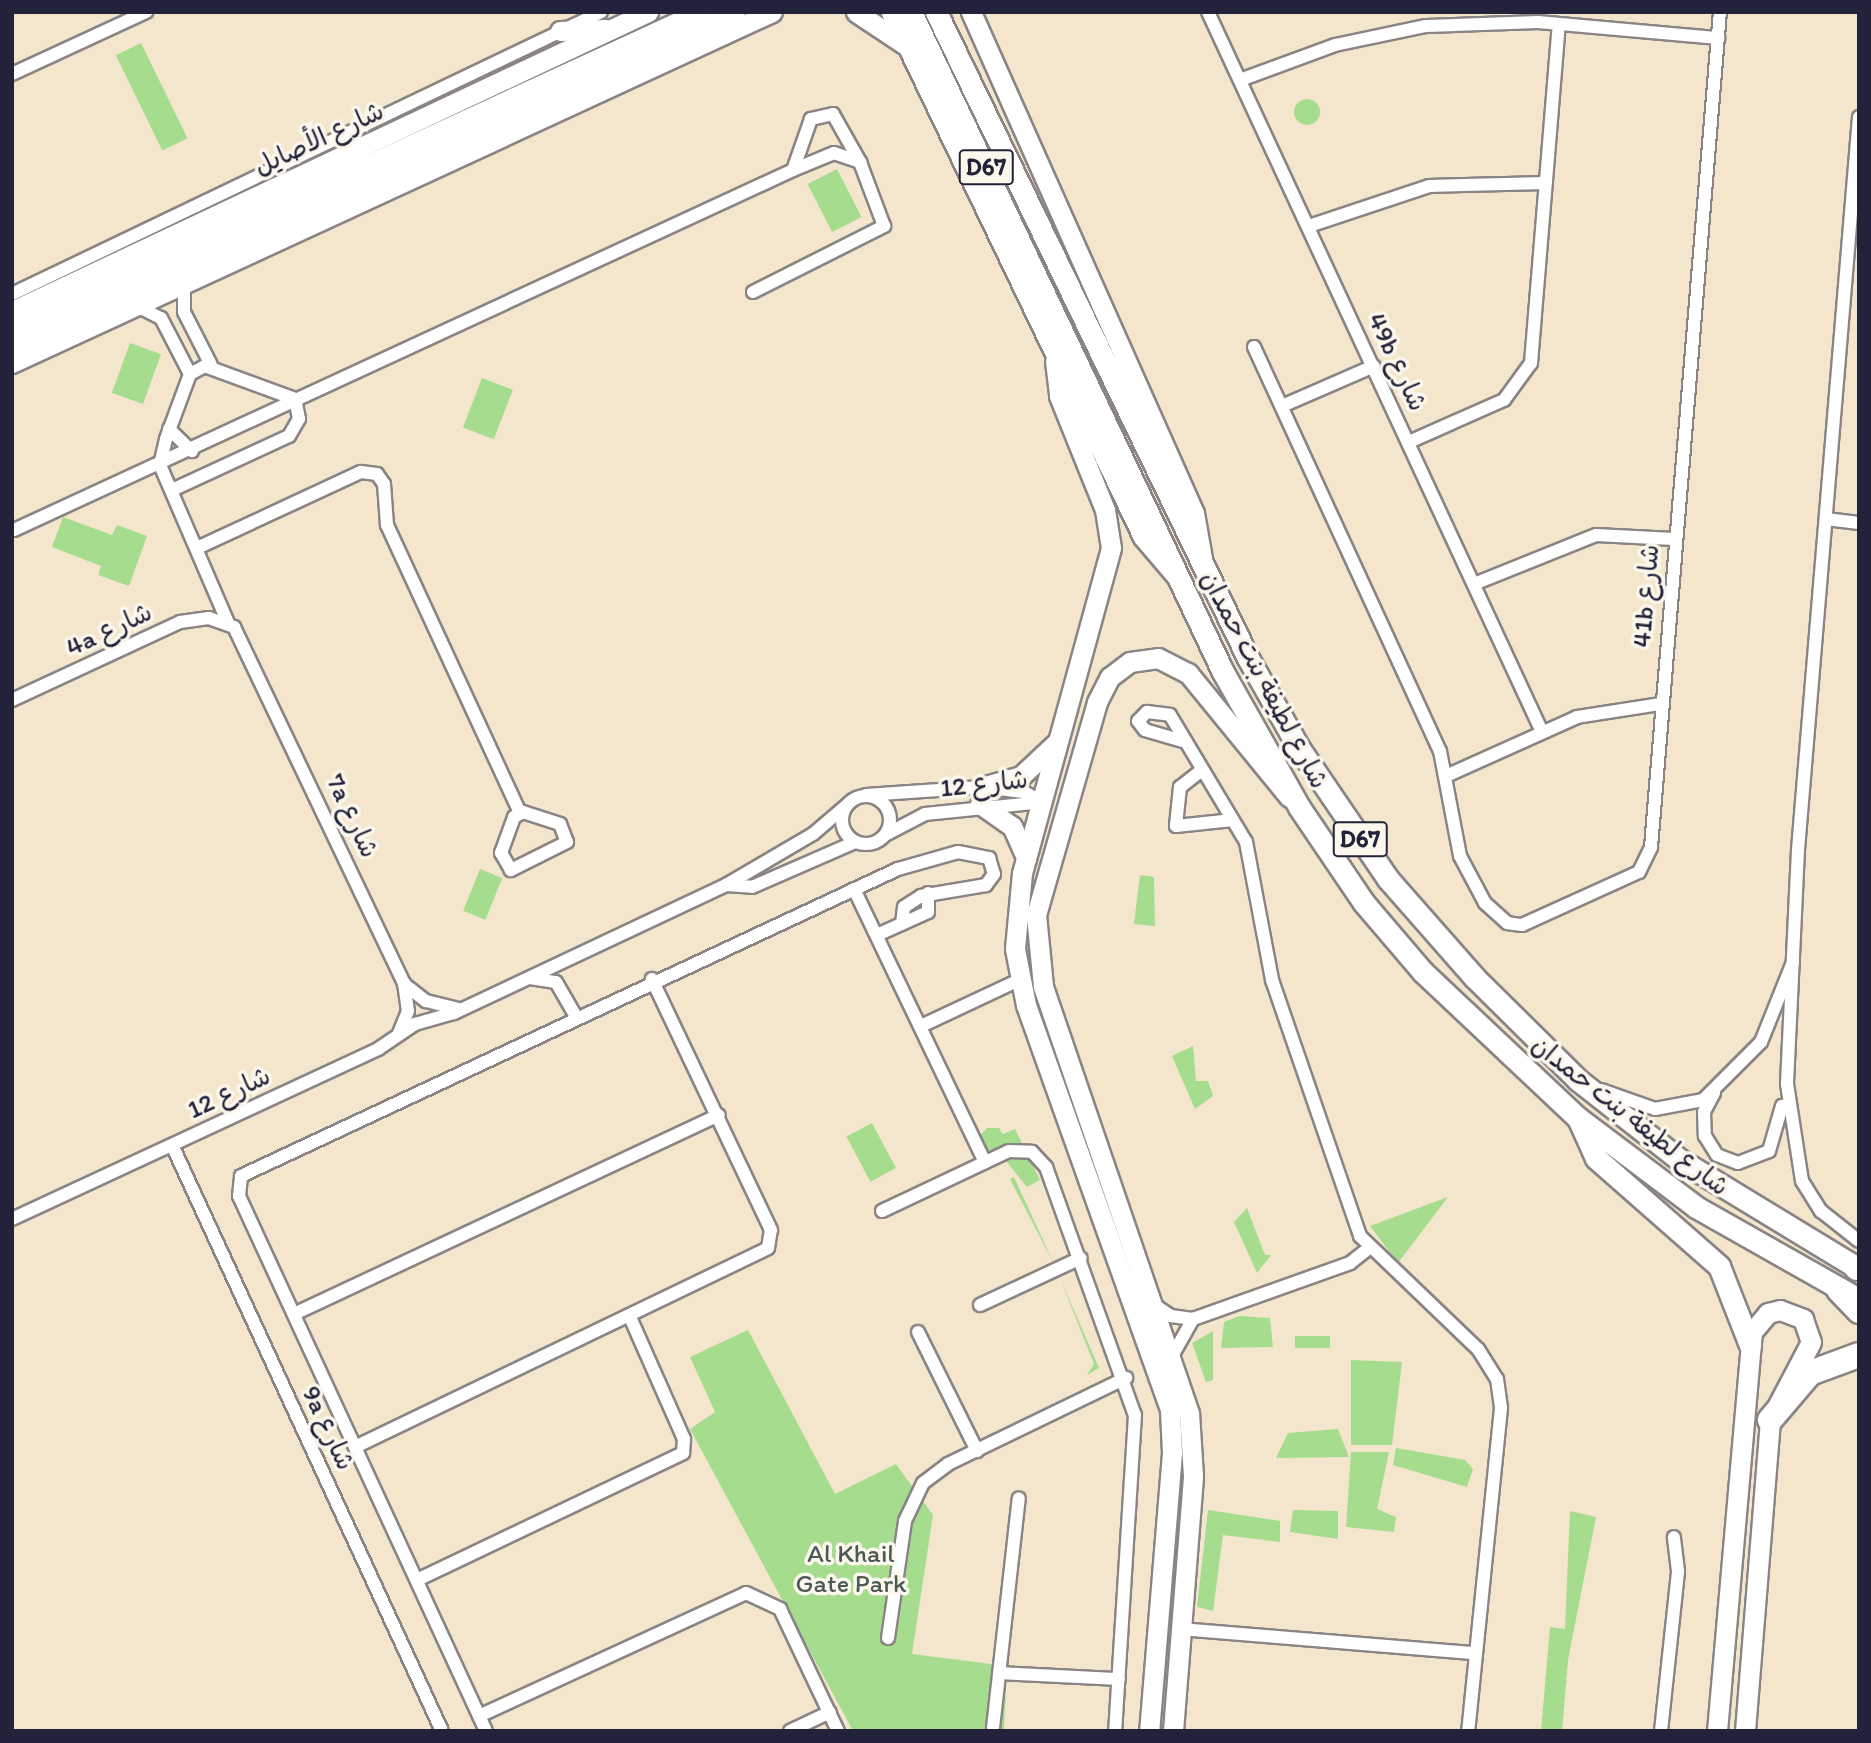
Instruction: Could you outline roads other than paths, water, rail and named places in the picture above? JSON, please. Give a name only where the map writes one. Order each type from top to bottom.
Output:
[{"type":"highway","points":[[1849,1294],[1859,1311]]},
{"type":"highway","points":[[1770,1420],[1810,1373],[1859,1355]]},
{"type":"main road","name":"شارع لطيفة بنت حمدان","points":[[911,12],[1060,321],[1177,577],[1300,807],[1393,938],[1578,1118],[1696,1207],[1849,1294]]},
{"type":"main road","name":"شارع لطيفة بنت حمدان","points":[[936,12],[1202,568],[1281,719],[1372,857],[1440,941],[1578,1080],[1680,1160],[1858,1268]]},
{"type":"main road","points":[[1578,1118],[1596,1158],[1719,1266],[1750,1345]]},
{"type":"street","points":[[12,74],[146,12]]},
{"type":"street","points":[[12,294],[601,12]]},
{"type":"street","name":"شارع الأصايل","points":[[12,311],[648,12]]},
{"type":"street","points":[[12,374],[17,356],[74,308],[699,12]]},
{"type":"street","points":[[12,328],[74,308],[735,12]]},
{"type":"street","points":[[17,356],[137,306],[772,12]]},
{"type":"street","points":[[856,12],[908,47]]},
{"type":"street","points":[[891,12],[1055,361],[1147,544],[1177,577]]},
{"type":"street","points":[[902,12],[908,47]]},
{"type":"street","points":[[971,12],[1197,519],[1202,568]]},
{"type":"street","name":"49b شارع","points":[[1208,12],[1542,732]]},
{"type":"street","name":"41b شارع","points":[[1446,776],[1471,881],[1507,923],[1536,922],[1646,865],[1720,12]]},
{"type":"street","points":[[1240,80],[1395,31],[1559,23],[1718,38]]},
{"type":"street","points":[[1409,442],[1504,400],[1525,377],[1534,347],[1559,23]]},
{"type":"street","points":[[560,31],[614,29]]},
{"type":"street","points":[[753,292],[882,230],[886,218],[843,126],[833,114],[814,116],[793,170]]},
{"type":"street","points":[[1793,962],[1761,1042],[1716,1090],[1704,1112],[1704,1136],[1717,1155],[1750,1162],[1769,1151],[1779,1136],[1787,1084],[1793,962],[1859,117]]},
{"type":"street","points":[[834,153],[843,126]]},
{"type":"street","points":[[12,544],[13,528],[192,451],[295,399],[793,170],[834,153],[860,162]]},
{"type":"street","points":[[1309,226],[1417,188],[1546,183]]},
{"type":"street","points":[[184,283],[184,312],[211,365],[295,399]]},
{"type":"street","points":[[137,306],[161,318],[190,374]]},
{"type":"street","points":[[1254,347],[1446,776],[1593,712],[1660,704]]},
{"type":"street","points":[[1055,361],[1059,396],[1105,510],[1111,548],[1026,858],[1015,919],[1019,980],[1167,1396],[1172,1439],[1149,1731]]},
{"type":"street","points":[[160,465],[169,429],[190,374],[211,365]]},
{"type":"street","points":[[1282,406],[1374,366]]},
{"type":"street","points":[[260,416],[269,400],[265,387]]},
{"type":"street","points":[[172,490],[289,436],[299,419],[295,399]]},
{"type":"street","points":[[169,429],[192,451]]},
{"type":"street","name":"7a شارع","points":[[160,465],[228,623],[245,639],[404,984],[408,1011],[397,1036]]},
{"type":"street","points":[[197,548],[361,472],[377,474],[384,484],[387,525],[520,813],[501,857],[514,870],[563,849],[568,838],[561,824],[520,813]]},
{"type":"street","points":[[1826,519],[1859,523]]},
{"type":"street","points":[[1474,584],[1597,535],[1674,539]]},
{"type":"street","name":"4a شارع","points":[[12,700],[180,622],[228,623]]},
{"type":"street","points":[[1042,802],[1063,780],[1093,686],[1122,666],[1158,658],[1188,673],[1300,807]]},
{"type":"street","points":[[1036,915],[1097,702],[1122,666]]},
{"type":"street","points":[[1026,858],[1012,826],[981,795],[1038,765],[1062,730]]},
{"type":"street","points":[[1186,742],[1233,820],[1252,859],[1272,980],[1323,1124],[1337,1183],[1368,1250],[1478,1349],[1499,1388],[1468,1731]]},
{"type":"street","points":[[1202,769],[1180,787],[1176,826],[1233,820]]},
{"type":"street","name":"شارع 12","points":[[866,795],[981,795],[1024,792],[1042,802]]},
{"type":"street","points":[[866,795],[890,815],[886,835],[855,842],[843,830],[847,804],[866,795]]},
{"type":"street","name":"شارع 12","points":[[886,835],[925,814],[981,795]]},
{"type":"street","points":[[1042,802],[1050,818],[1031,887],[1036,915],[1037,962],[1172,1356],[1193,1448],[1173,1731]]},
{"type":"street","name":"شارع 12","points":[[12,1219],[397,1036],[463,1009],[726,885],[820,830],[847,804]]},
{"type":"street","name":"شارع 12","points":[[726,885],[752,887],[855,842]]},
{"type":"street","points":[[486,1731],[239,1196],[244,1171],[652,979],[854,889],[948,854],[978,851],[992,861],[993,878],[982,888],[928,892],[907,904],[902,924]]},
{"type":"street","points":[[854,889],[985,1162]]},
{"type":"street","points":[[877,935],[928,912],[928,892]]},
{"type":"street","points":[[528,978],[556,982],[576,1016]]},
{"type":"street","points":[[355,1447],[630,1317],[768,1248],[771,1230],[719,1115],[652,979]]},
{"type":"street","points":[[921,1026],[1019,980],[1037,986],[1054,1018]]},
{"type":"street","points":[[404,984],[426,1002],[463,1009]]},
{"type":"street","points":[[987,995],[1008,995],[1026,1005]]},
{"type":"street","points":[[1578,1080],[1655,1109],[1688,1106],[1716,1090]]},
{"type":"street","points":[[1787,1084],[1802,1181],[1821,1211],[1859,1241]]},
{"type":"street","points":[[294,1314],[719,1115]]},
{"type":"street","name":"9a شارع","points":[[172,1145],[442,1731]]},
{"type":"street","points":[[883,1211],[985,1162],[1020,1149],[1043,1161],[1126,1378],[1137,1440],[1115,1731]]},
{"type":"street","points":[[1172,1356],[1193,1320],[1350,1263],[1368,1250]]},
{"type":"street","points":[[980,1306],[1081,1258]]},
{"type":"street","points":[[1152,1304],[1193,1320]]},
{"type":"street","points":[[1717,1731],[1750,1345],[1768,1313],[1793,1312],[1810,1330],[1807,1352],[1770,1420],[1745,1731]]},
{"type":"street","points":[[417,1580],[680,1455],[685,1442],[630,1317]]},
{"type":"street","points":[[918,1332],[977,1451]]},
{"type":"street","points":[[887,1638],[911,1501],[930,1476],[1126,1378]]},
{"type":"street","points":[[993,1728],[1020,1498]]},
{"type":"street","points":[[1661,1731],[1678,1571],[1674,1538]]},
{"type":"street","points":[[1163,1566],[1167,1612],[1210,1627],[1475,1654]]},
{"type":"street","points":[[479,1716],[746,1593],[780,1609],[838,1731]]},
{"type":"street","points":[[1182,1619],[1210,1627]]},
{"type":"street","points":[[999,1673],[1119,1679]]},
{"type":"street","points":[[790,1731],[830,1712]]},
{"type":"park label","name":"Al Khail Gate Park","points":[[851,1569]]}]
